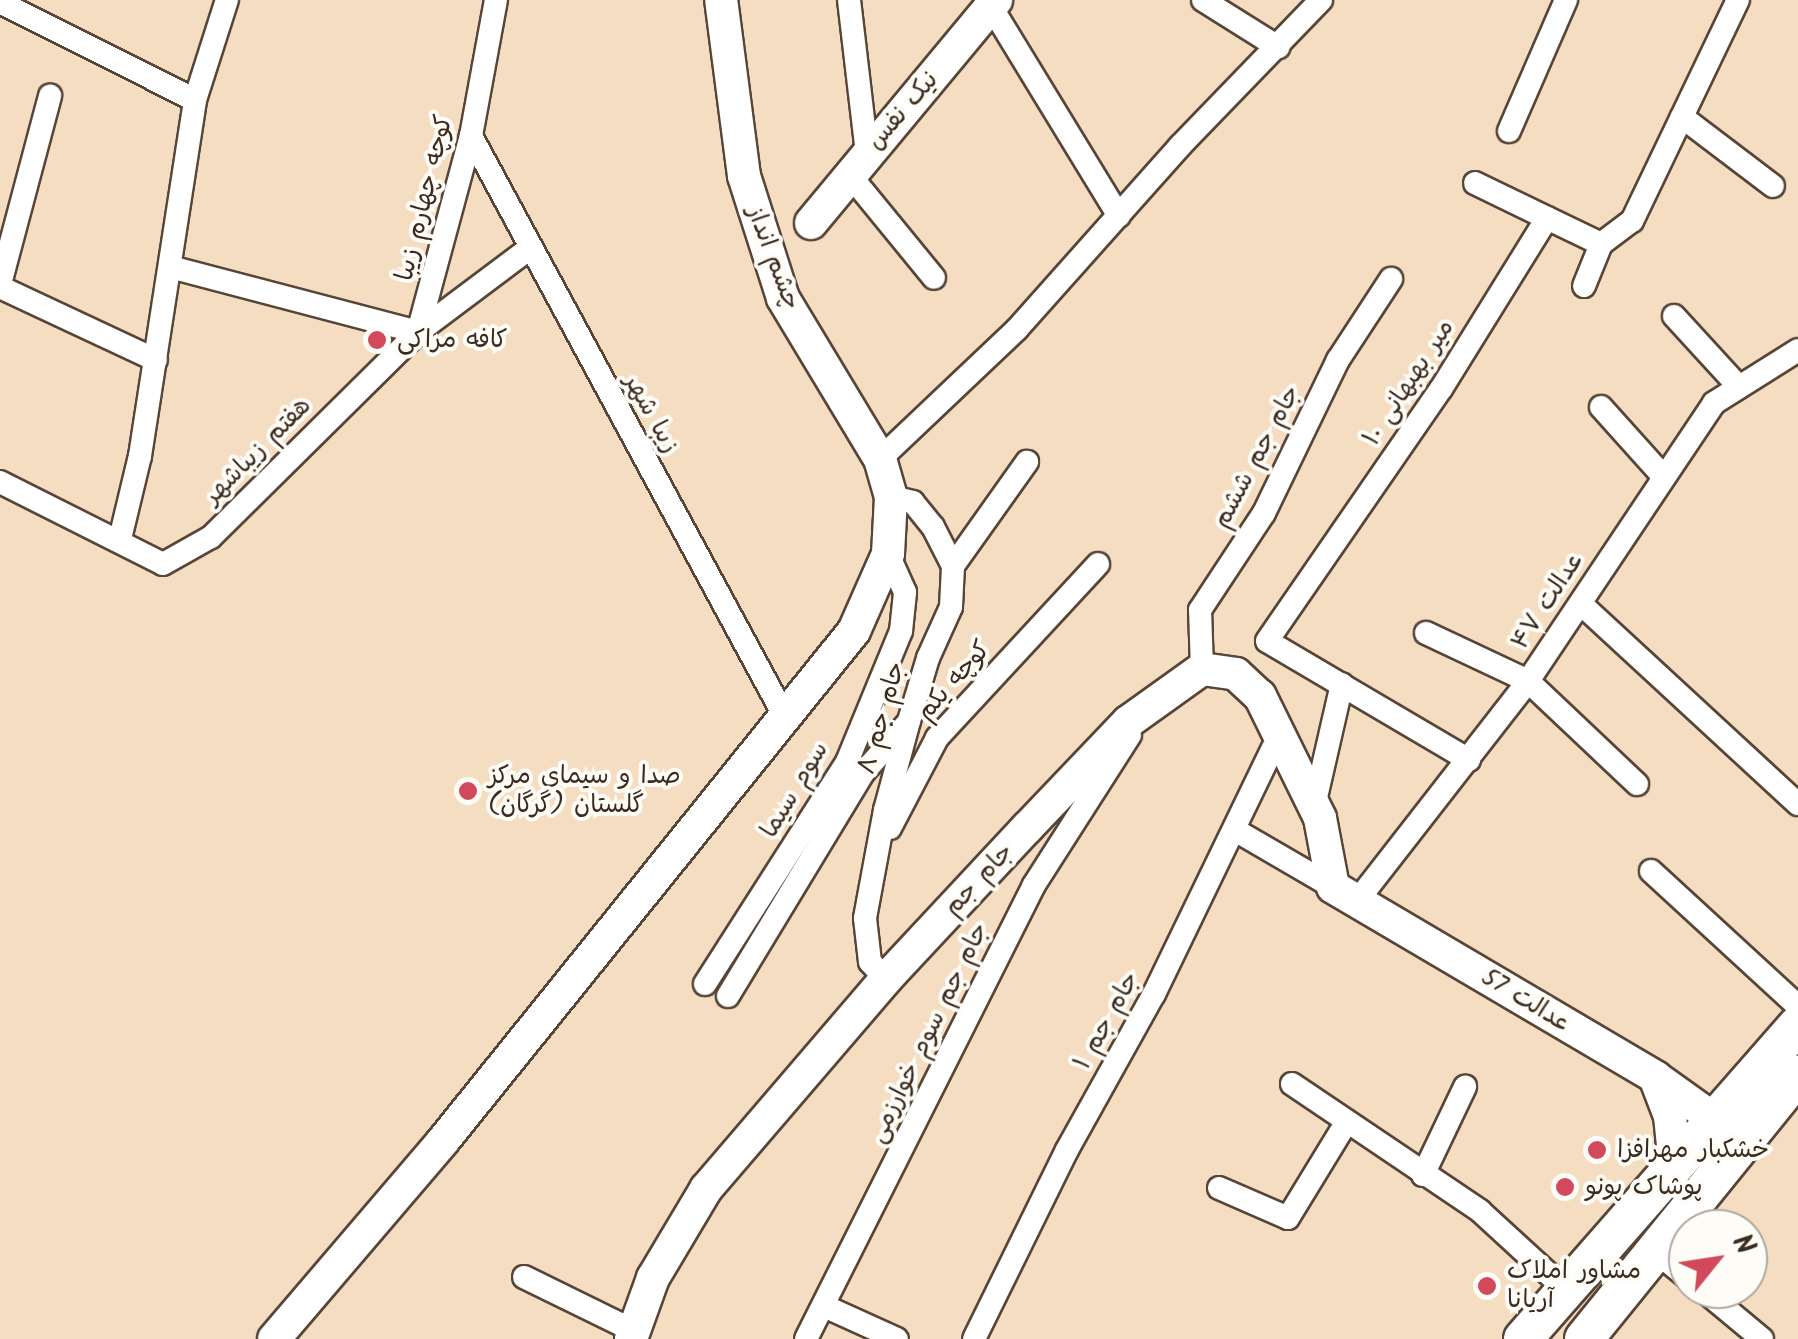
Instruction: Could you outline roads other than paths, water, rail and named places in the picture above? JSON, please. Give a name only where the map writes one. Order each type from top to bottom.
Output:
[{"type":"main road","points":[[1584,1339],[1656,1251],[1798,1025]]},
{"type":"main road","points":[[1523,1339],[1675,1164],[1729,1131],[1798,1075]]},
{"type":"street","points":[[0,482],[120,539],[140,456],[196,100],[227,0]]},
{"type":"street","name":"کوچه چهارم زیبا","points":[[418,332],[471,136],[496,0]]},
{"type":"street","name":"چشم انداز","points":[[721,0],[744,176],[784,298],[880,460],[891,497],[888,554]]},
{"type":"street","points":[[850,0],[858,164],[934,278]]},
{"type":"street","points":[[1203,0],[1278,47]]},
{"type":"street","points":[[880,460],[1017,329],[1180,146],[1321,0]]},
{"type":"street","points":[[1510,131],[1566,0]]},
{"type":"street","points":[[1584,286],[1601,244],[1632,221],[1738,0]]},
{"type":"street","points":[[0,2],[196,100]]},
{"type":"street","points":[[991,4],[1119,216]]},
{"type":"street","name":"نیک نفس","points":[[811,222],[991,4]]},
{"type":"street","points":[[50,96],[0,285],[156,360]]},
{"type":"street","points":[[1682,117],[1773,186]]},
{"type":"street","name":"زیبا شهر","points":[[471,136],[785,717]]},
{"type":"street","points":[[1475,183],[1601,244]]},
{"type":"street","name":"۱۰ میر بهبهانی","points":[[1342,684],[1267,641],[1441,388],[1547,218]]},
{"type":"street","points":[[170,267],[418,332],[530,248]]},
{"type":"street","name":"جام جم ششم","points":[[1202,668],[1200,610],[1264,513],[1338,360],[1392,278]]},
{"type":"street","points":[[1674,316],[1739,387]]},
{"type":"street","name":"هفتم زیباشهر","points":[[120,539],[163,564],[211,536],[418,332]]},
{"type":"street","name":"عدالت ۴۷","points":[[1345,894],[1470,760],[1581,604],[1662,475],[1714,402],[1798,350]]},
{"type":"street","points":[[1601,406],[1662,475]]},
{"type":"street","points":[[891,497],[913,502],[953,566],[1027,462]]},
{"type":"street","points":[[274,1339],[444,1142],[854,631],[888,554]]},
{"type":"street","name":"سوم سیما","points":[[705,984],[847,762],[901,631],[905,592],[888,554]]},
{"type":"street","name":"کوچه یکم","points":[[877,853],[936,738],[1098,564]]},
{"type":"street","name":"۸ جام جم","points":[[886,979],[870,962],[865,918],[909,721],[928,658],[950,607],[953,566]]},
{"type":"street","points":[[1581,604],[1798,804]]},
{"type":"street","points":[[1426,633],[1528,681],[1636,784]]},
{"type":"street","points":[[1202,668],[1236,674],[1260,696],[1314,806],[1345,894]]},
{"type":"street","name":"جام جم","points":[[633,1335],[653,1278],[706,1190],[886,979],[1128,722],[1202,668]]},
{"type":"street","points":[[1314,806],[1342,684],[1470,760]]},
{"type":"street","name":"جام جم سوم خوارزمی","points":[[806,1339],[1034,885],[1147,709]]},
{"type":"street","points":[[728,996],[863,773],[909,721]]},
{"type":"street","name":"۱ جام جم","points":[[974,1339],[1274,748]]},
{"type":"street","points":[[1235,830],[1345,894]]},
{"type":"street","points":[[1651,871],[1798,1006]]},
{"type":"street","name":"عدالت 57","points":[[1345,894],[1654,1077],[1729,1131]]},
{"type":"street","points":[[1654,1077],[1670,1116],[1675,1164]]},
{"type":"street","points":[[1292,1084],[1480,1212],[1564,1288]]},
{"type":"street","points":[[1422,1175],[1465,1087]]},
{"type":"street","points":[[1219,1188],[1288,1218],[1346,1123]]},
{"type":"street","points":[[1656,1251],[1668,1261]]},
{"type":"street","points":[[524,1277],[633,1335]]},
{"type":"street","points":[[824,1306],[897,1339]]},
{"type":"street","points":[[1726,1309],[1762,1339]]},
{"type":"place","name":"کافه مراکی","points":[[377,340]]},
{"type":"place","name":"صدا و سیمای مرکز گلستان (گرگان)","points":[[468,791]]},
{"type":"place","name":"خشكبار مهرافزا","points":[[1597,1150]]},
{"type":"place","name":"پوشاک پونو","points":[[1565,1187]]},
{"type":"place","name":"مشاور املاک آریانا","points":[[1487,1286]]}]
